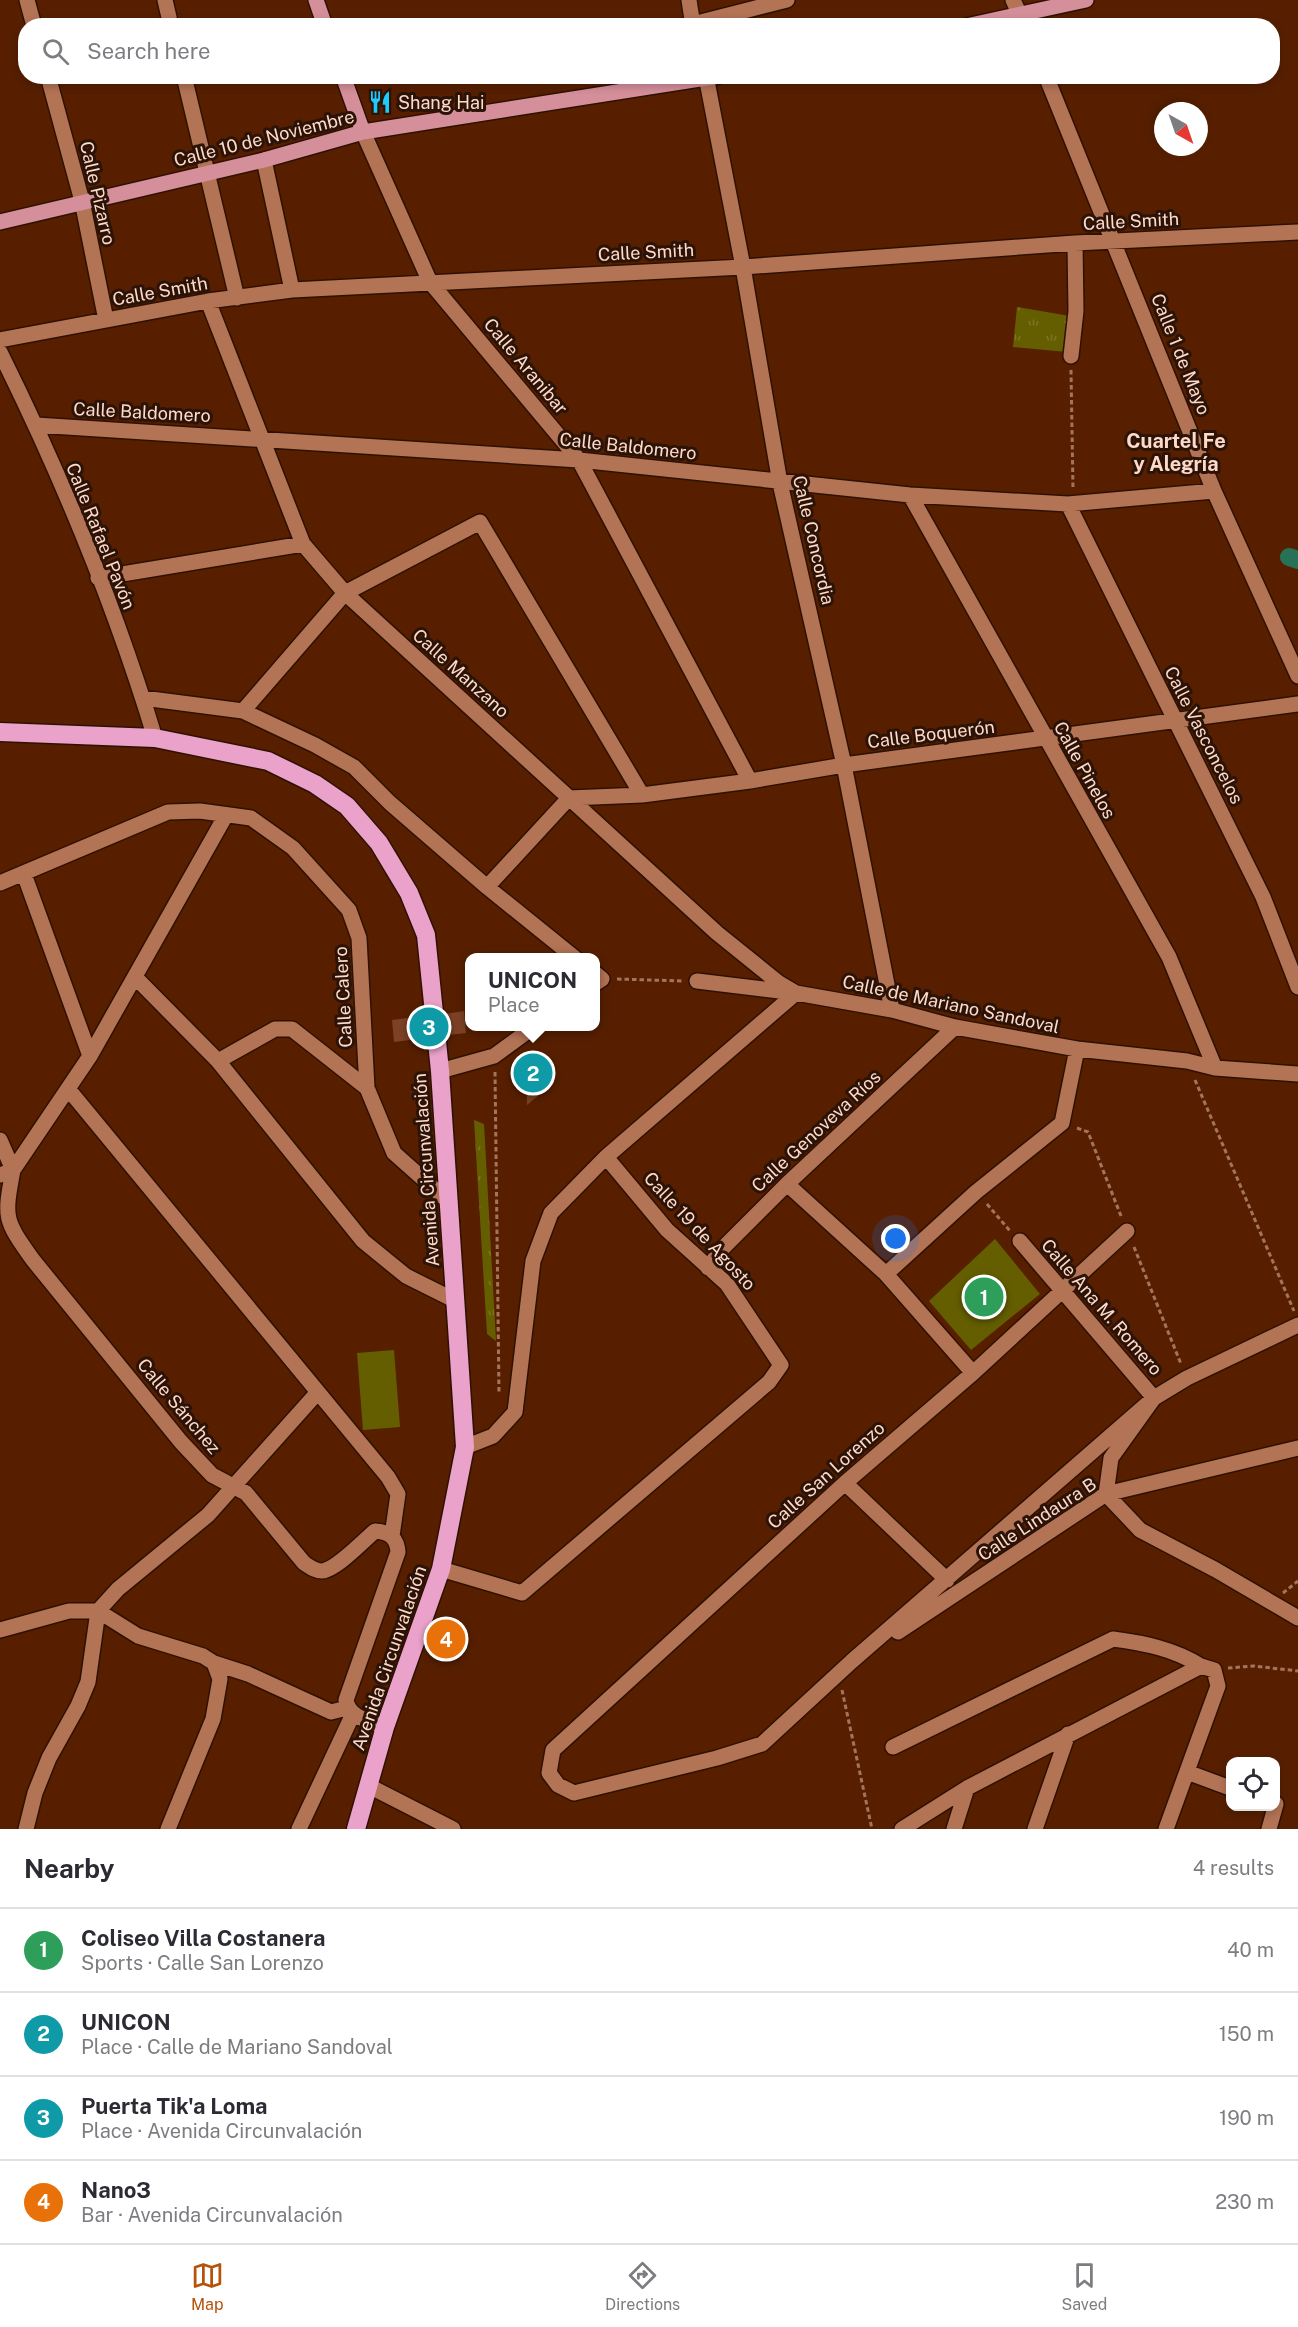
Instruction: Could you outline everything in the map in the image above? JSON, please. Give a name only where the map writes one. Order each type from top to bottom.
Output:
[{"type":"highway","name":"Avenida Circunvalación","points":[[0,732],[155,738],[268,761],[315,784],[347,806],[379,843],[409,893],[426,935],[440,1071],[465,1447],[441,1569],[385,1727],[356,1829]]},
{"type":"main road","points":[[316,0],[322,18]]},
{"type":"main road","points":[[1029,18],[1086,0]]},
{"type":"main road","points":[[347,84],[363,132]]},
{"type":"main road","name":"Calle 10 de Noviembre","points":[[0,222],[264,160],[363,132],[666,84]]},
{"type":"street","points":[[27,0],[32,18]]},
{"type":"street","points":[[165,0],[169,18]]},
{"type":"street","points":[[689,0],[692,18]]},
{"type":"street","points":[[719,18],[787,0]]},
{"type":"street","points":[[1013,0],[1022,18]]},
{"type":"street","name":"Calle Pizarro","points":[[50,84],[82,201],[105,320]]},
{"type":"street","points":[[186,84],[237,298]]},
{"type":"street","name":"Calle Concordia","points":[[711,84],[780,483],[844,765],[892,1010]]},
{"type":"street","name":"Calle 1 de Mayo","points":[[1049,84],[1115,241],[1214,491],[1298,676]]},
{"type":"street","name":"Calle Aranibar","points":[[363,132],[430,282],[579,460],[750,781]]},
{"type":"street","points":[[264,160],[292,290]]},
{"type":"street","name":"Calle Smith","points":[[0,340],[208,301],[292,290],[743,267],[1075,243],[1298,232]]},
{"type":"street","points":[[1071,356],[1076,311],[1075,243]]},
{"type":"street","name":"Calle Manzano","points":[[208,301],[303,544],[345,593],[717,933],[779,983],[796,993]]},
{"type":"street","name":"Calle Rafael Pavón","points":[[0,352],[36,425],[98,578],[143,698],[155,738]]},
{"type":"street","name":"Calle Baldomero","points":[[36,425],[579,460],[910,495],[1071,504],[1214,491]]},
{"type":"street","name":"Calle Pinelos","points":[[910,495],[1169,957],[1215,1068]]},
{"type":"street","name":"Calle Vasconcelos","points":[[1071,504],[1174,720],[1263,897],[1298,987]]},
{"type":"street","points":[[243,711],[345,593],[480,522],[642,795]]},
{"type":"street","points":[[98,578],[303,544]]},
{"type":"street","points":[[143,698],[243,711],[315,745],[354,767],[390,803],[487,887],[570,953]]},
{"type":"street","name":"Calle Boquerón","points":[[569,798],[642,795],[750,781],[844,765],[1298,704]]},
{"type":"street","points":[[487,887],[569,798]]},
{"type":"street","name":"Calle Calero","points":[[0,883],[168,812],[200,810],[251,818],[293,848],[349,910],[359,938],[367,1088],[394,1153],[449,1202]]},
{"type":"street","points":[[6,1172],[69,1090],[90,1056],[226,814]]},
{"type":"street","points":[[24,874],[90,1056]]},
{"type":"street","points":[[135,977],[218,1060],[363,1241],[406,1276],[456,1301]]},
{"type":"street","name":"Calle de Mariano Sandoval","points":[[697,981],[796,993],[892,1010],[955,1027],[1077,1049],[1187,1061],[1215,1068],[1298,1074]]},
{"type":"street","points":[[465,1447],[493,1436],[514,1412],[533,1261],[551,1213],[606,1157],[796,993]]},
{"type":"street","name":"Calle Genoveva Ríos","points":[[708,1268],[721,1250],[788,1184],[955,1027]]},
{"type":"street","points":[[218,1060],[275,1029],[292,1029],[367,1088]]},
{"type":"street","points":[[440,1071],[494,1056],[528,1031]]},
{"type":"street","points":[[886,1274],[976,1192],[1062,1123],[1077,1049]]},
{"type":"street","points":[[69,1090],[388,1477],[398,1494],[392,1536],[397,1542],[398,1552],[346,1700],[350,1711],[300,1829]]},
{"type":"street","points":[[0,1140],[6,1172]]},
{"type":"street","name":"Calle 19 de Agosto","points":[[441,1569],[522,1593],[769,1382],[781,1365],[727,1284],[667,1230],[606,1157]]},
{"type":"street","name":"Calle Sánchez","points":[[6,1172],[3,1217],[33,1260],[181,1442],[212,1475],[246,1493],[304,1563],[315,1570],[322,1571],[332,1567],[375,1531],[392,1536]]},
{"type":"street","points":[[788,1184],[886,1274],[973,1374]]},
{"type":"street","name":"Calle San Lorenzo","points":[[553,1750],[845,1483],[973,1374],[1127,1231]]},
{"type":"street","name":"Calle Ana M. Romero","points":[[1020,1242],[1154,1398]]},
{"type":"street","points":[[1298,1325],[1187,1378],[1154,1398],[1111,1458],[1107,1494],[1140,1530],[1216,1570],[1298,1618]]},
{"type":"street","points":[[26,1829],[35,1793],[88,1682],[98,1611],[118,1590],[208,1515],[318,1392]]},
{"type":"street","name":"Calle Lindaura B","points":[[553,1750],[549,1773],[558,1785],[574,1793],[717,1758],[762,1744],[852,1661],[1154,1398]]},
{"type":"street","name":"Calle Lindaura B","points":[[852,1661],[1107,1494],[1298,1448]]},
{"type":"street","points":[[845,1483],[947,1580]]},
{"type":"street","points":[[0,1630],[69,1611],[98,1611],[138,1636],[203,1656],[214,1663],[248,1674],[331,1712],[350,1711],[385,1727]]},
{"type":"street","points":[[893,1748],[1113,1639],[1147,1644],[1186,1656],[1208,1668],[1218,1686],[1166,1829]]},
{"type":"street","points":[[168,1829],[213,1719],[220,1679],[214,1663]]},
{"type":"street","points":[[902,1829],[968,1788],[1068,1734],[1208,1668]]},
{"type":"street","points":[[1035,1829],[1068,1734]]},
{"type":"street","points":[[1187,1772],[1226,1787]]},
{"type":"street","points":[[369,1786],[453,1829]]},
{"type":"street","points":[[954,1829],[968,1788]]},
{"type":"street","points":[[1269,1829],[1273,1811]]},
{"type":"path","points":[[1071,356],[1071,504]]},
{"type":"path","points":[[600,978],[697,981]]},
{"type":"path","points":[[494,1056],[499,1393]]},
{"type":"path","points":[[1187,1061],[1298,1320]]},
{"type":"path","points":[[976,1192],[1020,1242]]},
{"type":"path","points":[[1208,1668],[1254,1666],[1298,1671]]},
{"type":"path","points":[[839,1674],[872,1829]]},
{"type":"green space","points":[[1017,307],[1070,316],[1067,352],[1013,347]]},
{"type":"green space","points":[[474,1120],[484,1124],[496,1341],[487,1334]]},
{"type":"green space","points":[[995,1239],[1040,1294],[971,1350],[929,1301]]},
{"type":"green space","points":[[394,1350],[400,1427],[363,1430],[357,1353]]},
{"type":"building","points":[[464,1011],[466,1033],[448,1035],[445,1014]]},
{"type":"building","points":[[423,1016],[425,1038],[394,1042],[392,1020]]},
{"type":"building","points":[[526,1061],[552,1084],[527,1105]]},
{"type":"waterway","points":[[1289,557],[1298,560]]},
{"type":"place","name":"Shang Hai","points":[[380,102]]},
{"type":"place","name":"Puerta Tik'a Loma","points":[[429,1027]]},
{"type":"place","name":"UNICON","points":[[533,1073]]},
{"type":"place","name":"Coliseo Villa Costanera","points":[[984,1297]]},
{"type":"place","name":"Nano3","points":[[446,1639]]},
{"type":"district","name":"Cuartel Fe y Alegría","points":[[1176,452]]}]
